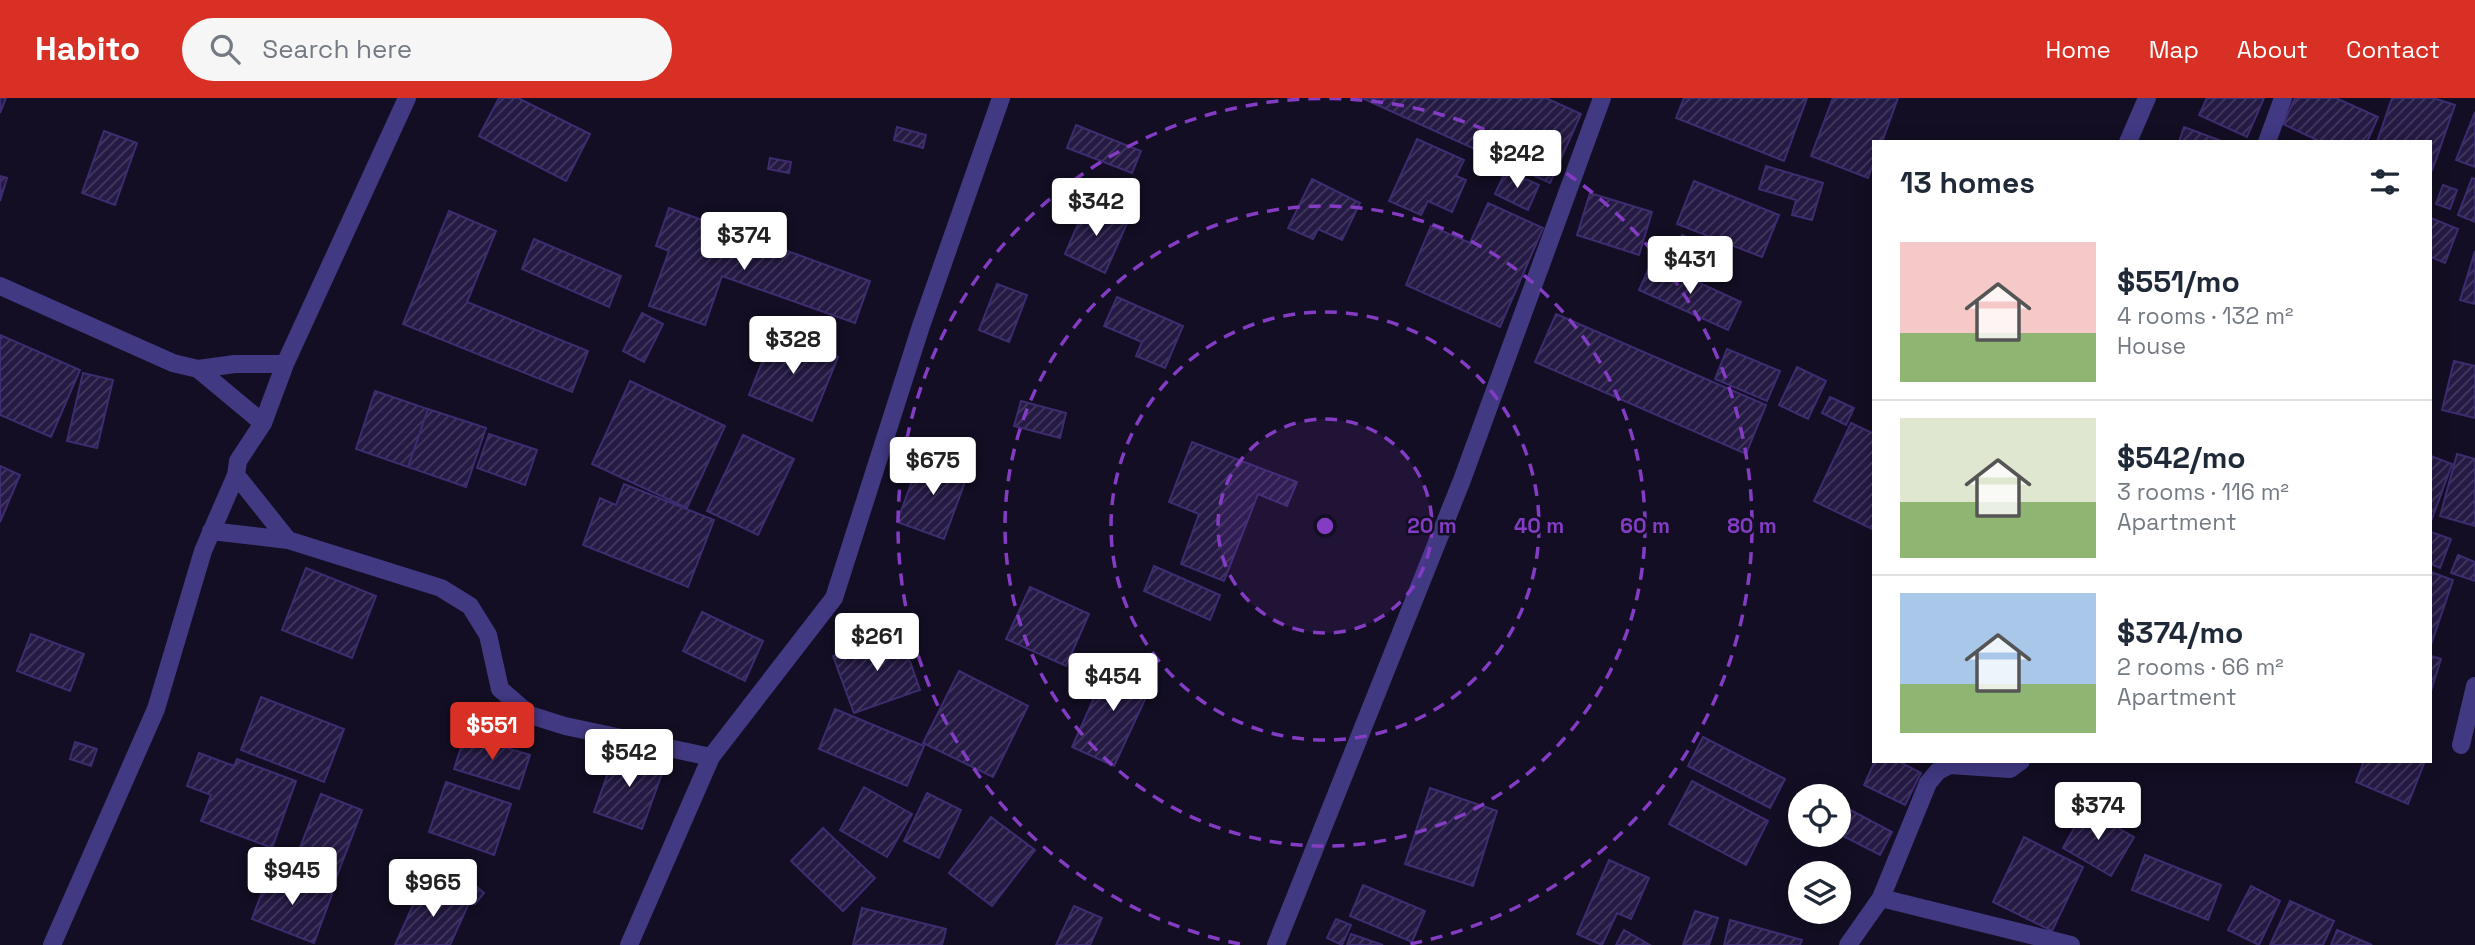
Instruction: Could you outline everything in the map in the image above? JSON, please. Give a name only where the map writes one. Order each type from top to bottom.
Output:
[{"type":"street","points":[[52,945],[156,709],[211,531],[236,475],[238,461],[262,423],[285,364],[407,98]]},
{"type":"street","points":[[629,945],[711,757],[834,598],[921,326],[1001,98]]},
{"type":"street","points":[[1276,945],[1462,480],[1602,98]]},
{"type":"street","points":[[2129,140],[2147,98]]},
{"type":"street","points":[[2268,140],[2283,98]]},
{"type":"street","points":[[0,286],[173,363],[198,369],[235,364],[285,364]]},
{"type":"street","points":[[198,369],[262,423]]},
{"type":"street","points":[[236,475],[288,540]]},
{"type":"street","points":[[211,531],[288,540],[441,588],[470,607],[488,635],[500,689],[530,715],[565,726],[711,757]]},
{"type":"street","points":[[2461,745],[2475,686]]},
{"type":"street","points":[[1848,945],[1881,898],[1928,783],[1938,771],[1950,765],[2010,769],[2018,763]]},
{"type":"street","points":[[1881,898],[2071,945]]},
{"type":"building","points":[[0,98],[6,98],[0,113]]},
{"type":"building","points":[[499,98],[518,98],[590,134],[566,181],[479,136]]},
{"type":"building","points":[[1362,98],[1546,98],[1581,114],[1550,183]]},
{"type":"building","points":[[1684,98],[1807,98],[1784,161],[1676,118]]},
{"type":"building","points":[[1833,98],[1898,98],[1883,140],[1872,140],[1872,167],[1868,178],[1811,156]]},
{"type":"building","points":[[2207,98],[2264,98],[2247,137],[2199,115]]},
{"type":"building","points":[[2295,98],[2336,98],[2378,117],[2368,140],[2317,140],[2283,124]]},
{"type":"building","points":[[2392,98],[2433,98],[2455,105],[2432,171],[2432,140],[2378,140]]},
{"type":"building","points":[[2475,112],[2475,167],[2456,160]]},
{"type":"building","points":[[1076,125],[1141,151],[1132,173],[1067,148]]},
{"type":"building","points":[[897,127],[926,135],[923,148],[894,140]]},
{"type":"building","points":[[2184,127],[2219,140],[2180,140]]},
{"type":"building","points":[[104,131],[137,143],[115,205],[82,193]]},
{"type":"building","points":[[1417,139],[1464,160],[1456,176],[1466,180],[1452,212],[1428,201],[1421,215],[1389,201]]},
{"type":"building","points":[[770,158],[791,162],[789,173],[768,169]]},
{"type":"building","points":[[1766,166],[1823,183],[1812,220],[1792,215],[1796,200],[1759,189]]},
{"type":"building","points":[[1506,170],[1539,185],[1528,210],[1495,194]]},
{"type":"building","points":[[0,176],[7,178],[0,201]]},
{"type":"building","points":[[2472,178],[2475,179],[2475,222],[2458,215]]},
{"type":"building","points":[[1312,179],[1360,203],[1342,240],[1318,229],[1313,239],[1288,228]]},
{"type":"building","points":[[1694,181],[1779,215],[1762,257],[1677,224]]},
{"type":"building","points":[[2443,185],[2457,190],[2450,209],[2436,204]]},
{"type":"building","points":[[1590,193],[1652,212],[1639,255],[1577,235]]},
{"type":"building","points":[[1087,203],[1128,221],[1105,273],[1065,254]]},
{"type":"building","points":[[1488,203],[1543,228],[1500,327],[1406,285],[1431,226],[1470,243]]},
{"type":"building","points":[[669,208],[870,281],[855,323],[722,276],[705,325],[649,306],[669,251],[656,246]]},
{"type":"building","points":[[449,211],[496,231],[467,302],[588,351],[572,392],[403,324]]},
{"type":"building","points":[[2432,218],[2458,229],[2445,263],[2432,257]]},
{"type":"building","points":[[1682,235],[1719,252],[1706,280],[1670,263]]},
{"type":"building","points":[[534,239],[621,276],[609,307],[522,269]]},
{"type":"building","points":[[2475,251],[2475,304],[2460,300]]},
{"type":"building","points":[[1652,261],[1741,302],[1728,330],[1639,290]]},
{"type":"building","points":[[997,284],[1027,295],[1009,342],[979,330]]},
{"type":"building","points":[[1117,297],[1183,326],[1165,368],[1136,356],[1142,342],[1104,326]]},
{"type":"building","points":[[642,313],[663,324],[644,362],[623,351]]},
{"type":"building","points":[[1556,314],[1766,405],[1746,454],[1535,362]]},
{"type":"building","points":[[775,330],[838,357],[812,421],[749,395]]},
{"type":"building","points":[[0,335],[80,370],[51,437],[0,415]]},
{"type":"building","points":[[1727,349],[1780,371],[1767,401],[1715,379]]},
{"type":"building","points":[[2454,361],[2475,366],[2475,418],[2442,410]]},
{"type":"building","points":[[1797,367],[1826,381],[1808,419],[1779,405]]},
{"type":"building","points":[[83,373],[113,380],[97,448],[67,441]]},
{"type":"building","points":[[630,381],[725,426],[687,508],[592,464]]},
{"type":"building","points":[[375,391],[428,409],[408,467],[356,449]]},
{"type":"building","points":[[1830,397],[1854,408],[1846,425],[1822,413]]},
{"type":"building","points":[[1021,401],[1066,413],[1060,438],[1014,426]]},
{"type":"building","points":[[428,409],[486,428],[466,487],[408,467]]},
{"type":"building","points":[[1851,423],[1872,433],[1872,529],[1814,501]]},
{"type":"building","points":[[489,434],[537,450],[525,485],[477,468]]},
{"type":"building","points":[[743,435],[794,459],[758,535],[707,511]]},
{"type":"building","points":[[1192,442],[1297,482],[1287,506],[1258,494],[1224,581],[1181,564],[1199,514],[1169,502]]},
{"type":"building","points":[[922,454],[969,471],[944,539],[897,522]]},
{"type":"building","points":[[2457,454],[2475,459],[2475,526],[2440,516]]},
{"type":"building","points":[[2432,456],[2452,464],[2432,519]]},
{"type":"building","points":[[0,466],[20,475],[0,522]]},
{"type":"building","points":[[624,484],[714,520],[688,587],[583,545],[600,498],[616,505]]},
{"type":"building","points":[[2432,532],[2451,539],[2440,568],[2432,564]]},
{"type":"building","points":[[2458,555],[2475,562],[2475,581],[2451,573]]},
{"type":"building","points":[[1154,566],[1220,595],[1210,620],[1144,591]]},
{"type":"building","points":[[306,568],[376,596],[352,658],[282,630]]},
{"type":"building","points":[[2432,572],[2453,580],[2432,642]]},
{"type":"building","points":[[1030,587],[1089,614],[1066,666],[1006,639]]},
{"type":"building","points":[[702,612],[763,641],[745,681],[683,651]]},
{"type":"building","points":[[900,633],[920,690],[854,713],[833,656]]},
{"type":"building","points":[[31,634],[84,654],[70,691],[17,671]]},
{"type":"building","points":[[2432,656],[2441,659],[2432,688]]},
{"type":"building","points":[[1111,660],[1154,680],[1114,766],[1072,747]]},
{"type":"building","points":[[959,671],[1028,706],[993,777],[923,743]]},
{"type":"building","points":[[261,697],[344,729],[324,782],[241,750]]},
{"type":"building","points":[[835,709],[924,746],[907,786],[819,749]]},
{"type":"building","points":[[465,735],[530,755],[519,789],[454,769]]},
{"type":"building","points":[[1703,737],[1785,779],[1770,808],[1688,766]]},
{"type":"building","points":[[75,742],[97,749],[91,766],[70,759]]},
{"type":"building","points":[[617,748],[665,765],[642,829],[594,812]]},
{"type":"building","points":[[199,753],[234,766],[237,759],[296,781],[272,848],[201,821],[211,795],[187,786]]},
{"type":"building","points":[[1874,763],[1902,763],[1921,773],[1905,805],[1864,785]]},
{"type":"building","points":[[2363,763],[2424,763],[2408,804],[2356,782]]},
{"type":"building","points":[[1692,781],[1768,821],[1746,865],[1669,824]]},
{"type":"building","points":[[446,782],[511,804],[494,855],[429,832]]},
{"type":"building","points":[[864,787],[912,814],[887,857],[840,830]]},
{"type":"building","points":[[1430,788],[1497,811],[1473,886],[1405,864]]},
{"type":"building","points":[[927,793],[961,810],[939,858],[904,841]]},
{"type":"building","points":[[321,794],[362,810],[332,889],[290,873]]},
{"type":"building","points":[[2085,809],[2134,837],[2111,876],[2063,848]]},
{"type":"building","points":[[1851,810],[1892,832],[1880,855],[1851,840]]},
{"type":"building","points":[[991,817],[1035,850],[992,906],[949,873]]},
{"type":"building","points":[[823,828],[875,878],[843,911],[791,861]]},
{"type":"building","points":[[2024,837],[2083,867],[2052,931],[1993,902]]},
{"type":"building","points":[[2145,855],[2221,885],[2208,920],[2132,890]]},
{"type":"building","points":[[1609,860],[1649,878],[1631,919],[1617,913],[1602,945],[1577,934]]},
{"type":"building","points":[[447,861],[484,893],[475,904],[438,872]]},
{"type":"building","points":[[270,871],[332,894],[314,943],[252,919]]},
{"type":"building","points":[[423,883],[469,903],[450,945],[395,945]]},
{"type":"building","points":[[1363,885],[1425,911],[1412,942],[1350,916]]},
{"type":"building","points":[[2251,886],[2280,901],[2259,945],[2228,930]]},
{"type":"building","points":[[2290,901],[2334,921],[2323,945],[2270,945]]},
{"type":"building","points":[[1074,906],[1102,918],[1090,945],[1056,945]]},
{"type":"building","points":[[862,908],[946,929],[942,945],[853,945]]},
{"type":"building","points":[[1695,911],[1718,918],[1709,945],[1683,945]]},
{"type":"building","points":[[1336,919],[1351,925],[1342,945],[1327,938]]},
{"type":"building","points":[[1730,920],[1802,940],[1800,945],[1724,945]]},
{"type":"building","points":[[1624,930],[1650,945],[1616,945]]},
{"type":"building","points":[[2337,930],[2372,945],[2331,945]]},
{"type":"building","points":[[1351,934],[1383,945],[1347,945]]}]
